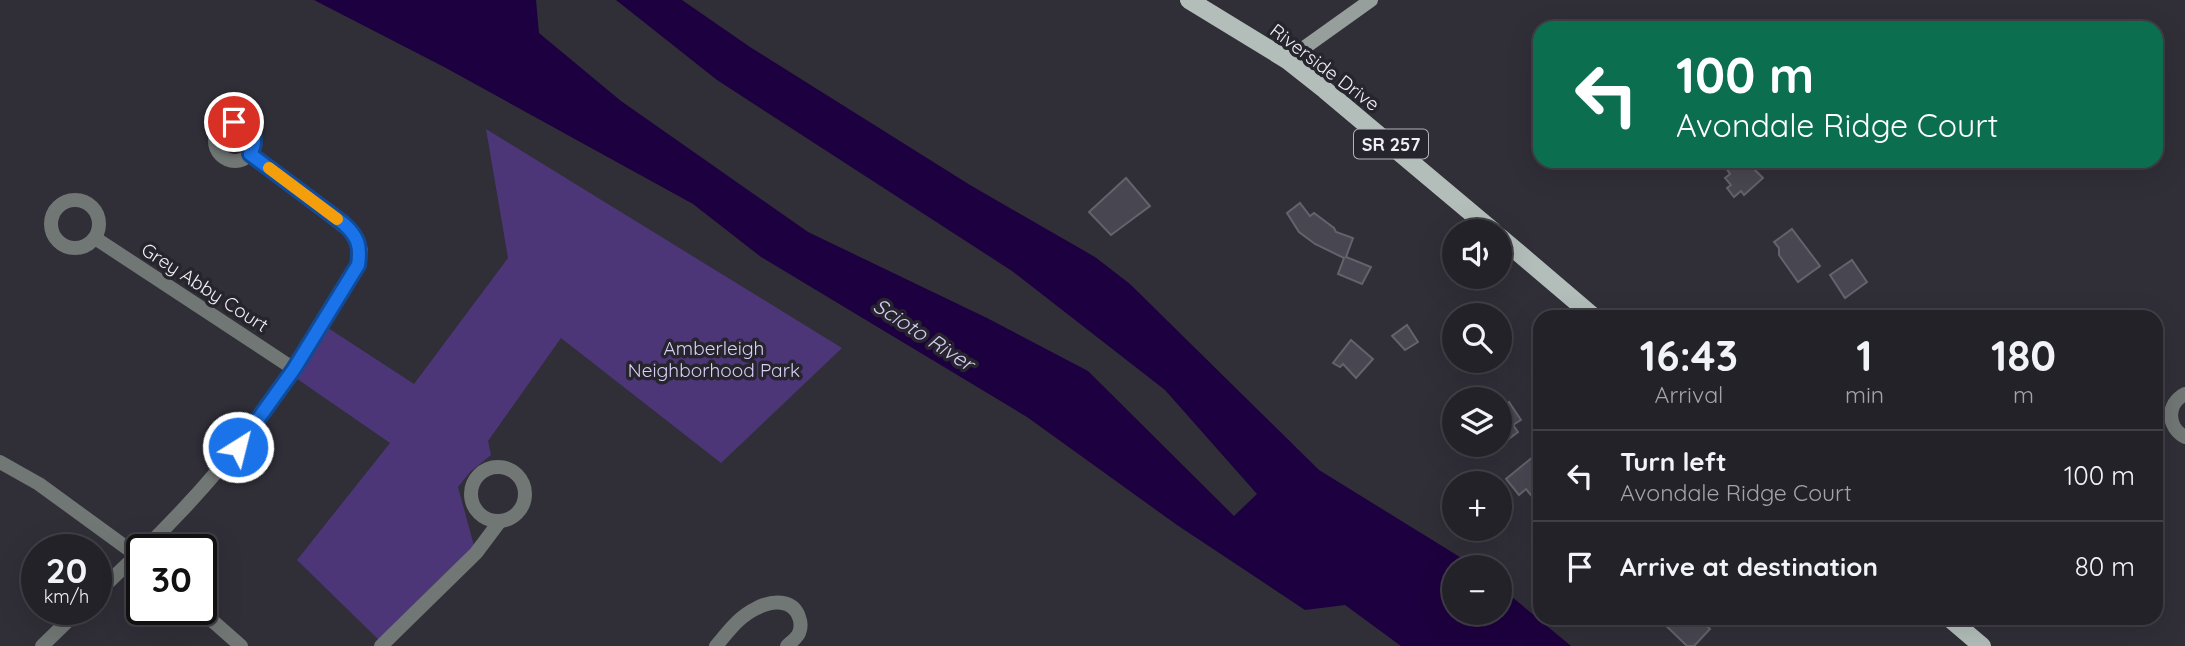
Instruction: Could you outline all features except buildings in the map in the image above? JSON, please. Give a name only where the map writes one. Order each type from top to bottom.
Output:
[{"type":"main road","name":"Riverside Drive","points":[[1189,0],[1287,60],[1479,219]]},
{"type":"main road","points":[[1512,247],[1586,310]]},
{"type":"main road","points":[[1957,625],[1982,646]]},
{"type":"street","points":[[1287,60],[1371,0]]},
{"type":"street","points":[[159,534],[238,447],[294,369],[358,265],[361,250],[355,234],[250,154]]},
{"type":"street","name":"Grey Abby Court","points":[[94,238],[294,369]]},
{"type":"street","points":[[2185,394],[2175,402],[2171,416],[2175,430],[2185,437]]},
{"type":"street","points":[[0,462],[40,484],[126,544]]},
{"type":"street","points":[[381,646],[476,553],[500,521]]},
{"type":"street","points":[[112,580],[126,567]]},
{"type":"street","points":[[716,646],[735,622],[759,607],[776,602],[787,603],[797,611],[801,622],[799,634],[788,646]]},
{"type":"street","points":[[42,646],[64,625]]},
{"type":"street","points":[[217,625],[241,646]]},
{"type":"green space","name":"Amberleigh Neighborhood Park","points":[[486,129],[842,348],[721,463],[561,338],[488,441],[491,455],[470,472],[458,487],[476,553],[383,644],[297,560],[390,443],[290,374],[322,324],[414,384],[508,258]]},
{"type":"water","name":"Scioto River","points":[[314,0],[536,0],[539,33],[621,101],[808,232],[987,318],[1088,371],[1234,516],[1257,494],[1165,390],[1012,271],[717,80],[616,0],[682,0],[750,47],[970,185],[1095,257],[1130,284],[1319,470],[1457,555],[1442,555],[1442,625],[1512,625],[1512,597],[1533,614],[1533,625],[1546,625],[1571,646],[1401,646],[1345,605],[1305,610],[1177,525],[1027,417],[761,257],[693,204],[446,68]]},
{"type":"slow traffic","points":[[269,168],[337,219]]},
{"type":"route","points":[[234,122],[246,125],[254,135],[255,142],[250,154],[344,224],[355,234],[361,250],[358,265],[294,369],[238,447]]}]
